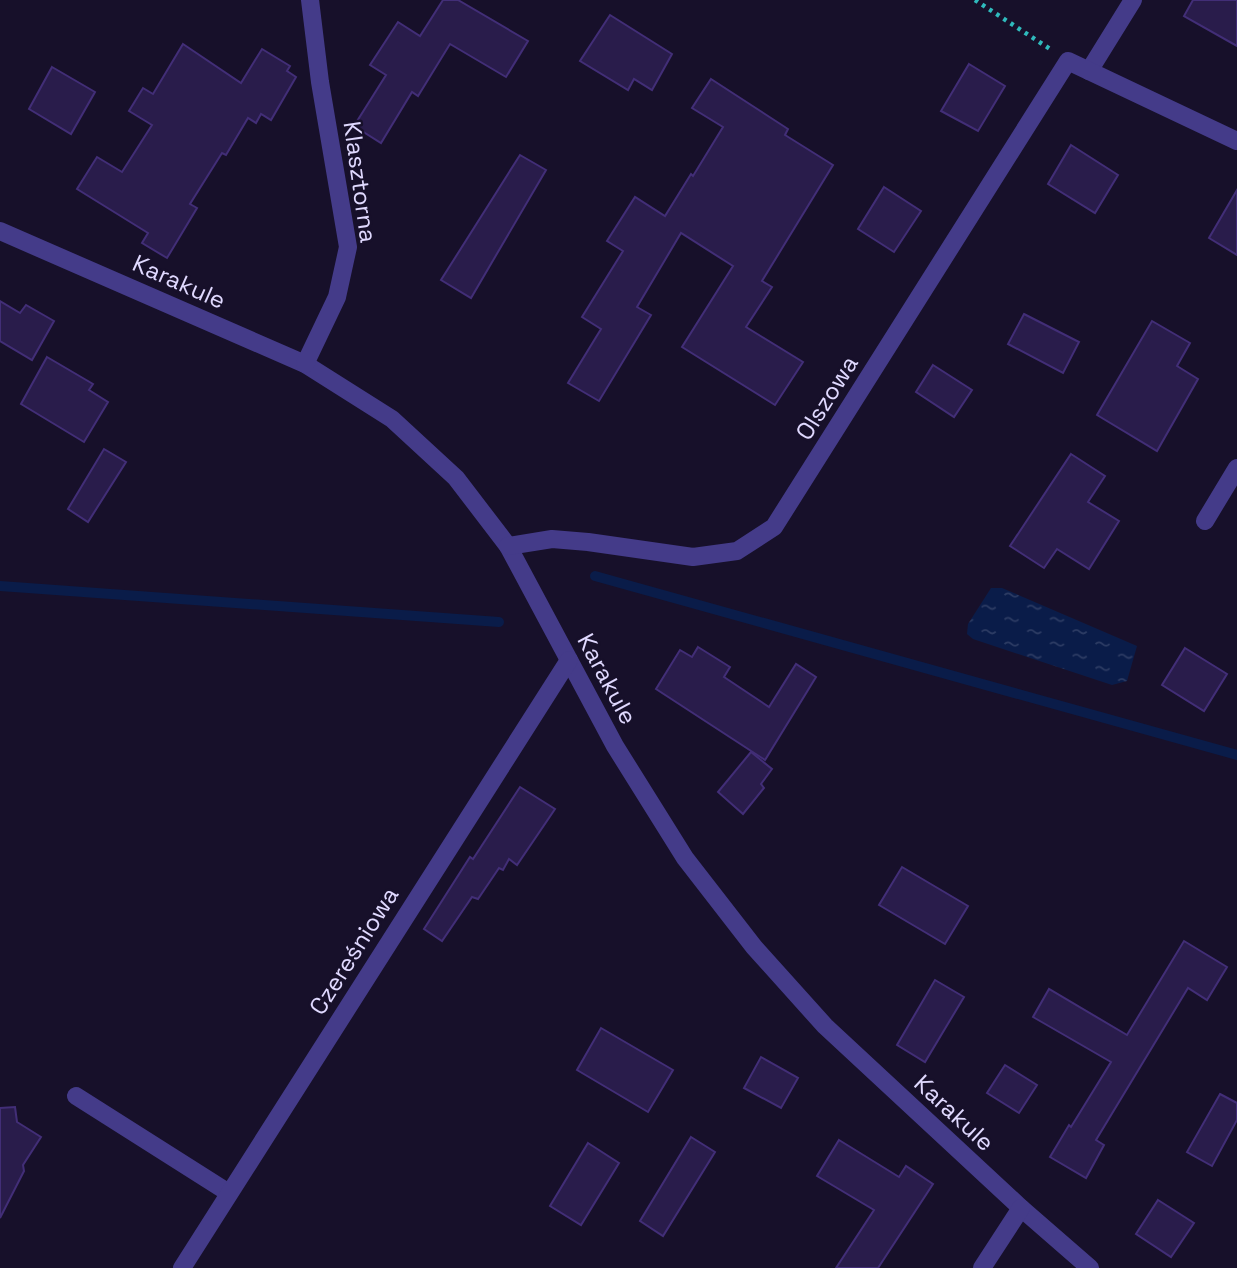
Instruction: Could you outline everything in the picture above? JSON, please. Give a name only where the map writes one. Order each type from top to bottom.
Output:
[{"type":"street","name":"Klasztorna","points":[[305,364],[337,297],[348,247],[320,82],[310,0]]},
{"type":"street","points":[[1089,71],[1133,0]]},
{"type":"street","points":[[1068,61],[1237,141]]},
{"type":"street","name":"Olszowa","points":[[508,546],[552,539],[693,557],[737,551],[774,527],[1068,61]]},
{"type":"street","name":"Karakule","points":[[0,231],[305,364],[392,419],[456,478],[508,546],[615,746],[685,858],[754,947],[825,1026],[1021,1208],[1090,1268]]},
{"type":"street","points":[[1205,522],[1237,468]]},
{"type":"street","name":"Czereśniowa","points":[[182,1268],[569,660]]},
{"type":"street","points":[[76,1096],[229,1193]]},
{"type":"street","points":[[982,1268],[1021,1208]]},
{"type":"path","points":[[975,0],[1068,61]]},
{"type":"water","points":[[991,588],[1002,588],[1137,646],[1127,681],[1112,685],[973,639],[967,634],[968,624]]},
{"type":"building","points":[[443,0],[458,0],[528,41],[506,77],[450,44],[418,96],[412,92],[381,143],[354,126],[386,75],[370,65],[398,22],[420,36]]},
{"type":"building","points":[[1193,0],[1237,0],[1237,46],[1184,16]]},
{"type":"building","points":[[610,15],[672,54],[652,90],[634,79],[628,90],[580,61]]},
{"type":"building","points":[[183,44],[241,83],[262,49],[290,66],[287,71],[296,77],[271,120],[261,114],[256,123],[248,118],[226,155],[222,153],[190,204],[197,208],[167,258],[142,243],[148,233],[77,189],[97,157],[122,172],[152,125],[129,111],[143,88],[153,94]]},
{"type":"building","points":[[969,64],[1005,86],[978,131],[941,111]]},
{"type":"building","points":[[52,67],[95,92],[71,134],[29,109]]},
{"type":"building","points":[[711,79],[788,129],[785,135],[833,165],[762,281],[772,287],[746,327],[803,362],[775,405],[682,347],[733,266],[681,233],[637,307],[651,315],[599,401],[568,383],[601,329],[582,317],[623,251],[607,241],[635,197],[665,216],[691,174],[693,176],[723,127],[692,108]]},
{"type":"building","points":[[1071,145],[1118,175],[1095,213],[1048,184]]},
{"type":"building","points":[[520,155],[546,170],[471,298],[441,280]]},
{"type":"building","points":[[884,187],[921,211],[894,252],[858,229]]},
{"type":"building","points":[[1237,190],[1237,255],[1209,238]]},
{"type":"building","points":[[0,301],[20,313],[26,305],[54,321],[32,360],[0,341]]},
{"type":"building","points":[[1024,314],[1079,342],[1063,373],[1008,344]]},
{"type":"building","points":[[1152,321],[1190,343],[1177,366],[1198,379],[1157,451],[1097,415]]},
{"type":"building","points":[[47,357],[93,384],[89,390],[108,402],[84,442],[21,404]]},
{"type":"building","points":[[933,365],[972,390],[954,417],[916,392]]},
{"type":"building","points":[[104,449],[126,462],[88,522],[68,509]]},
{"type":"building","points":[[1071,454],[1105,476],[1088,502],[1119,521],[1089,569],[1057,549],[1044,568],[1010,546]]},
{"type":"building","points":[[698,647],[730,667],[724,677],[769,707],[796,664],[816,677],[765,760],[656,689],[680,650],[692,657]]},
{"type":"building","points":[[1185,648],[1227,674],[1204,711],[1162,685]]},
{"type":"building","points":[[751,752],[772,769],[761,784],[764,788],[743,814],[718,792]]},
{"type":"building","points":[[520,787],[555,809],[517,865],[509,859],[503,870],[499,868],[478,899],[472,897],[442,941],[424,929],[470,857],[473,859]]},
{"type":"building","points":[[902,867],[968,906],[945,944],[879,905]]},
{"type":"building","points":[[1184,941],[1227,967],[1207,1000],[1188,988],[1096,1140],[1104,1145],[1086,1178],[1050,1157],[1111,1062],[1033,1017],[1049,989],[1127,1035]]},
{"type":"building","points":[[935,980],[964,997],[925,1062],[897,1045]]},
{"type":"building","points":[[601,1028],[673,1070],[648,1112],[577,1070]]},
{"type":"building","points":[[761,1057],[798,1078],[781,1108],[744,1088]]},
{"type":"building","points":[[1005,1065],[1037,1085],[1019,1113],[987,1093]]},
{"type":"building","points":[[1220,1094],[1237,1103],[1237,1120],[1212,1166],[1187,1152]]},
{"type":"building","points":[[15,1107],[17,1122],[41,1137],[23,1165],[24,1171],[0,1218],[0,1108]]},
{"type":"building","points":[[691,1137],[715,1152],[663,1236],[640,1221]]},
{"type":"building","points":[[839,1140],[899,1177],[906,1166],[933,1184],[878,1268],[836,1268],[874,1210],[817,1176]]},
{"type":"building","points":[[588,1143],[619,1163],[581,1225],[550,1206]]},
{"type":"building","points":[[1158,1200],[1194,1223],[1171,1257],[1136,1234]]},
{"type":"waterway","points":[[595,576],[1237,755]]},
{"type":"waterway","points":[[0,586],[499,622]]}]
